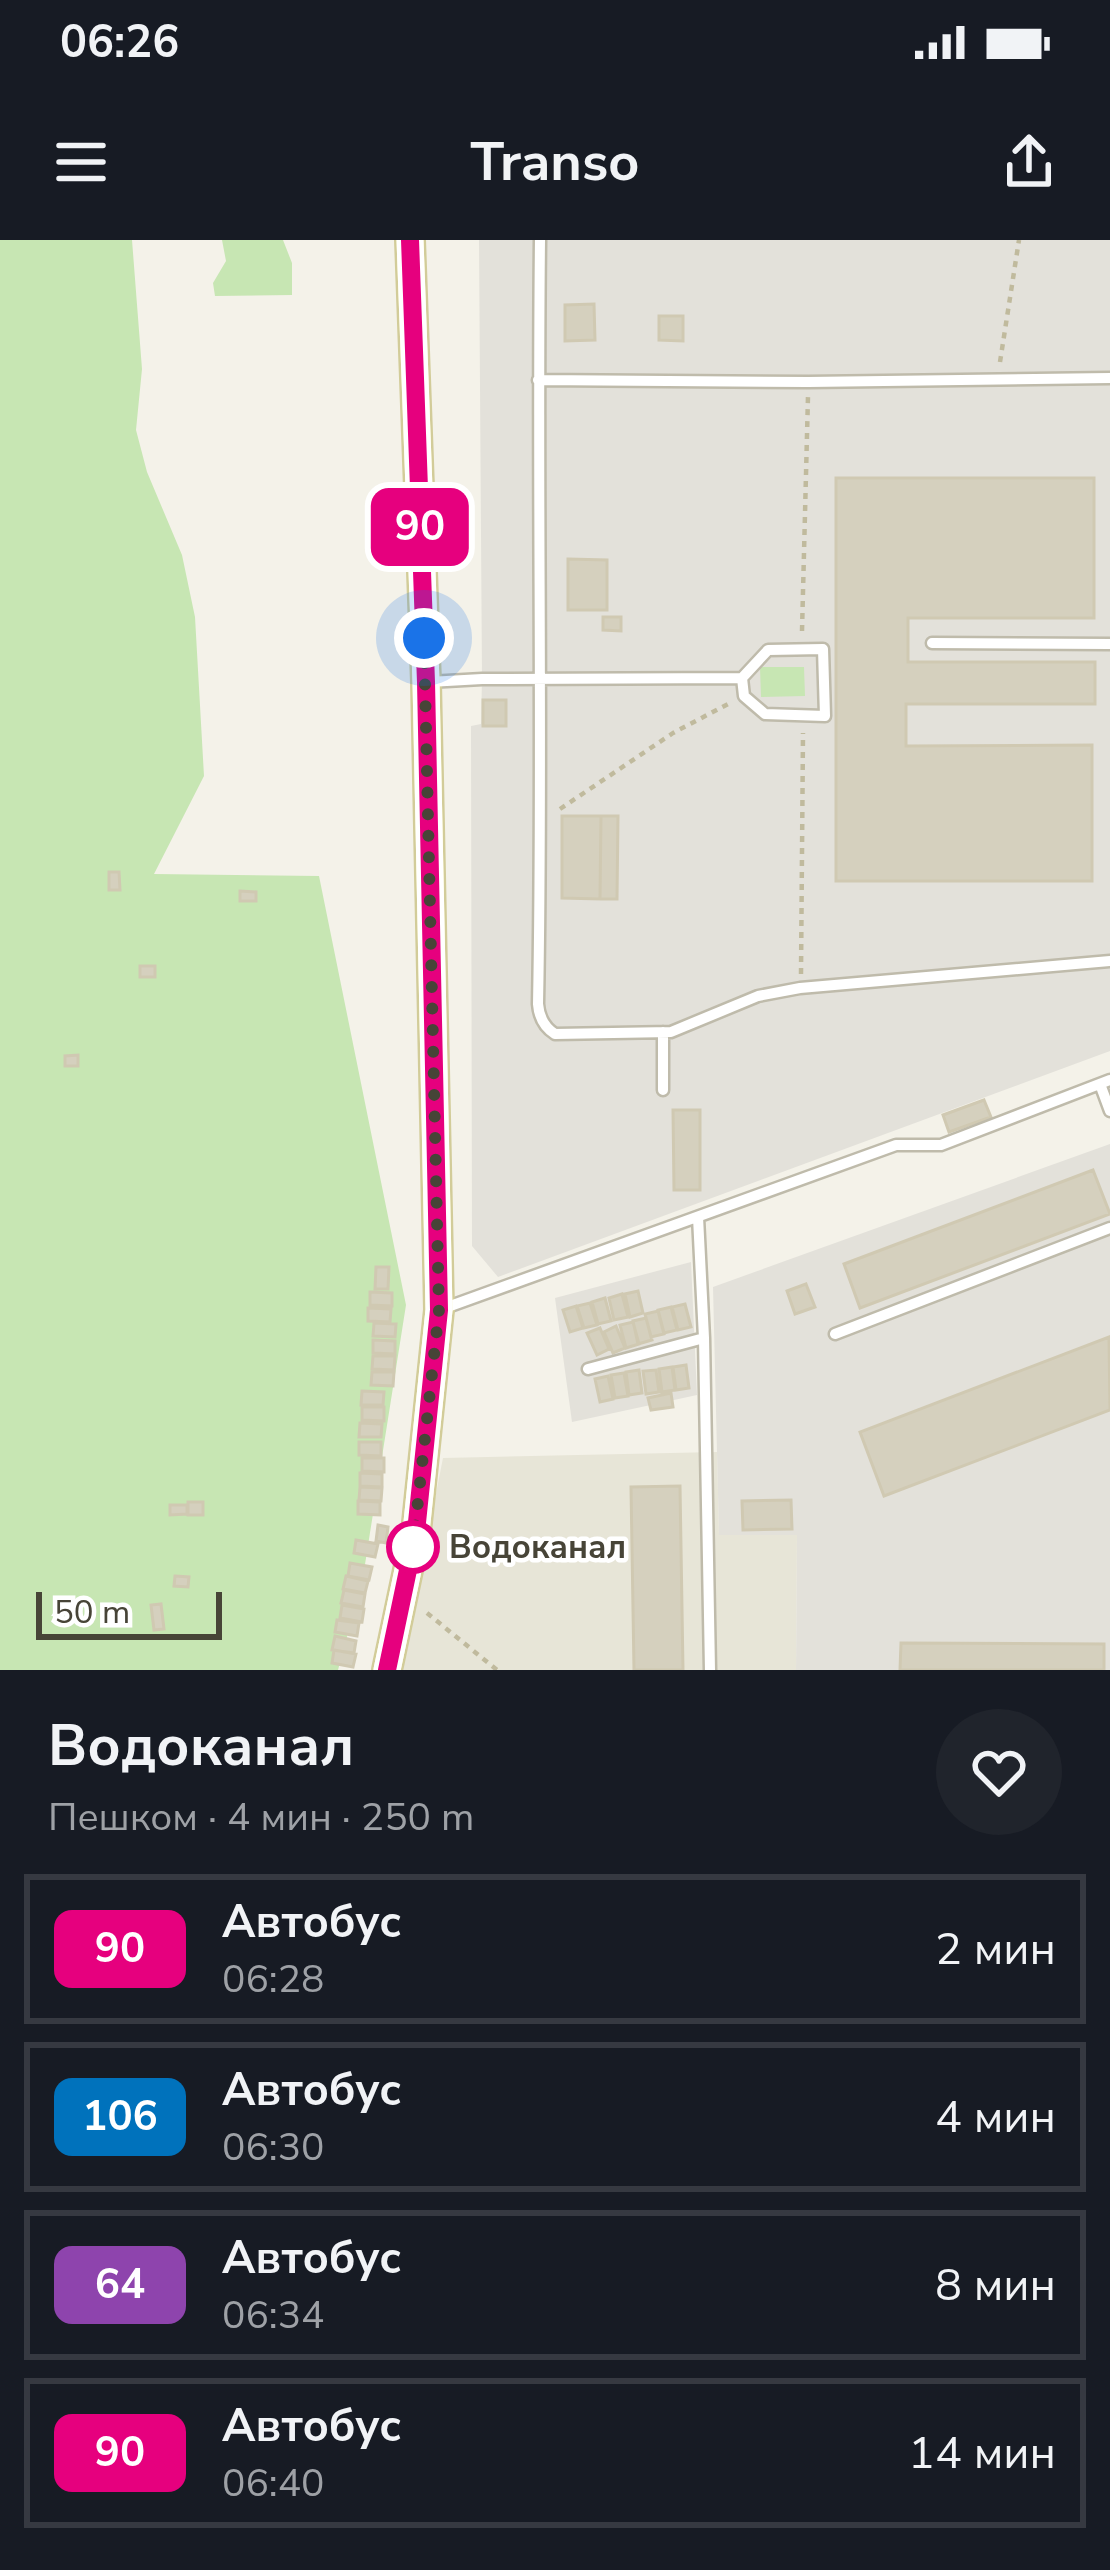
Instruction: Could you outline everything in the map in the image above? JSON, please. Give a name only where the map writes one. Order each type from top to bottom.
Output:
[{"type":"street","points":[[387,1670],[416,1532],[439,1310],[426,682],[410,240]]},
{"type":"lane","points":[[541,240],[538,1004],[543,1022],[555,1034],[671,1032],[758,996],[800,988],[1110,961]]},
{"type":"lane","points":[[538,380],[1110,378]]},
{"type":"lane","points":[[932,643],[1110,644]]},
{"type":"lane","points":[[823,649],[825,716],[765,715],[743,696],[742,678],[768,650],[823,649]]},
{"type":"lane","points":[[426,682],[742,678]]},
{"type":"lane","points":[[663,1032],[663,1090]]},
{"type":"lane","points":[[439,1310],[896,1145],[941,1145],[1105,1082],[1110,1111]]},
{"type":"lane","points":[[698,1217],[710,1670]]},
{"type":"lane","points":[[835,1334],[1110,1228]]},
{"type":"lane","points":[[588,1369],[704,1338]]},
{"type":"path","points":[[998,379],[1019,240]]},
{"type":"path","points":[[801,649],[808,382]]},
{"type":"path","points":[[542,821],[673,734],[743,696]]},
{"type":"path","points":[[800,988],[803,715]]},
{"type":"path","points":[[426,1612],[497,1670]]},
{"type":"shaded area","points":[[479,240],[1110,240],[1110,1051],[498,1277],[472,1246],[471,726],[481,724],[482,679]]},
{"type":"shaded area","points":[[1110,1144],[1110,1670],[796,1670],[797,1535],[719,1535],[713,1287]]},
{"type":"shaded area","points":[[691,1262],[697,1395],[572,1422],[555,1298]]},
{"type":"shaded area","points":[[717,1452],[719,1535],[797,1534],[796,1670],[401,1670],[443,1458]]},
{"type":"green space","points":[[0,240],[132,240],[142,369],[136,430],[147,472],[182,555],[195,617],[204,776],[154,874],[319,876],[406,1305],[363,1577],[338,1670],[0,1670]]},
{"type":"green space","points":[[222,240],[283,240],[292,263],[292,295],[215,296],[213,283],[226,261]]},
{"type":"green space","points":[[760,667],[804,667],[805,696],[761,697]]},
{"type":"building","points":[[594,304],[595,340],[565,341],[565,305]]},
{"type":"building","points":[[659,316],[683,316],[683,341],[659,340]]},
{"type":"building","points":[[836,478],[1094,478],[1094,618],[908,618],[908,662],[1095,662],[1095,704],[906,704],[906,746],[1092,745],[1092,881],[836,881]]},
{"type":"building","points":[[568,559],[607,560],[607,610],[568,610]]},
{"type":"building","points":[[603,617],[621,617],[621,631],[603,630]]},
{"type":"building","points":[[483,700],[506,700],[506,726],[483,726]]},
{"type":"building","points":[[562,816],[601,816],[600,899],[562,898]]},
{"type":"building","points":[[601,816],[618,816],[617,899],[600,899]]},
{"type":"building","points":[[109,872],[119,872],[120,890],[109,890]]},
{"type":"building","points":[[240,891],[256,892],[256,901],[240,901]]},
{"type":"building","points":[[140,966],[155,966],[155,977],[140,977]]},
{"type":"building","points":[[78,1055],[78,1066],[65,1066],[65,1056]]},
{"type":"building","points":[[984,1100],[991,1117],[949,1132],[943,1115]]},
{"type":"building","points":[[673,1110],[700,1110],[700,1190],[674,1190]]},
{"type":"building","points":[[1093,1170],[1110,1214],[860,1308],[844,1264]]},
{"type":"building","points":[[376,1267],[389,1267],[388,1289],[375,1289]]},
{"type":"building","points":[[806,1284],[815,1307],[795,1314],[787,1291]]},
{"type":"building","points":[[638,1291],[643,1313],[630,1317],[625,1294]]},
{"type":"building","points":[[370,1292],[392,1293],[392,1306],[370,1305]]},
{"type":"building","points":[[622,1294],[628,1317],[614,1320],[609,1298]]},
{"type":"building","points":[[605,1298],[611,1321],[598,1324],[592,1302]]},
{"type":"building","points":[[590,1303],[597,1325],[584,1328],[577,1306]]},
{"type":"building","points":[[685,1304],[691,1327],[678,1330],[672,1307]]},
{"type":"building","points":[[576,1306],[583,1328],[570,1332],[563,1310]]},
{"type":"building","points":[[671,1307],[677,1330],[664,1333],[658,1310]]},
{"type":"building","points":[[368,1308],[391,1309],[390,1322],[368,1321]]},
{"type":"building","points":[[658,1311],[664,1334],[651,1337],[645,1314]]},
{"type":"building","points":[[646,1318],[652,1340],[638,1344],[633,1321]]},
{"type":"building","points":[[633,1322],[639,1344],[626,1348],[620,1325]]},
{"type":"building","points":[[374,1323],[396,1324],[395,1337],[373,1336]]},
{"type":"building","points":[[616,1326],[625,1348],[613,1353],[604,1332]]},
{"type":"building","points":[[600,1328],[609,1349],[597,1355],[587,1333]]},
{"type":"building","points":[[1109,1337],[1110,1410],[884,1496],[860,1432]]},
{"type":"building","points":[[373,1340],[395,1341],[395,1354],[373,1353]]},
{"type":"building","points":[[373,1356],[395,1356],[394,1370],[372,1369]]},
{"type":"building","points":[[686,1365],[689,1388],[676,1390],[673,1367]]},
{"type":"building","points":[[672,1367],[675,1390],[662,1392],[659,1369]]},
{"type":"building","points":[[639,1370],[642,1393],[629,1395],[626,1372]]},
{"type":"building","points":[[656,1370],[659,1392],[646,1394],[643,1371]]},
{"type":"building","points":[[372,1372],[394,1372],[393,1386],[371,1385]]},
{"type":"building","points":[[624,1373],[628,1396],[615,1398],[611,1375]]},
{"type":"building","points":[[608,1376],[613,1399],[600,1402],[595,1379]]},
{"type":"building","points":[[362,1391],[384,1392],[383,1405],[361,1405]]},
{"type":"building","points":[[671,1393],[673,1407],[651,1410],[648,1398]]},
{"type":"building","points":[[362,1407],[384,1407],[384,1421],[362,1420]]},
{"type":"building","points":[[360,1423],[382,1424],[381,1437],[359,1437]]},
{"type":"building","points":[[359,1442],[381,1442],[381,1456],[359,1455]]},
{"type":"building","points":[[362,1458],[384,1458],[384,1472],[362,1471]]},
{"type":"building","points":[[360,1473],[382,1474],[382,1487],[360,1486]]},
{"type":"building","points":[[680,1486],[683,1670],[634,1670],[631,1487]]},
{"type":"building","points":[[360,1487],[382,1488],[381,1501],[359,1500]]},
{"type":"building","points":[[791,1500],[792,1529],[743,1530],[742,1501]]},
{"type":"building","points":[[358,1501],[380,1502],[380,1515],[358,1514]]},
{"type":"building","points":[[188,1502],[203,1502],[203,1515],[188,1515]]},
{"type":"building","points":[[170,1505],[187,1505],[187,1514],[170,1515]]},
{"type":"building","points":[[378,1525],[388,1527],[386,1543],[376,1541]]},
{"type":"building","points":[[356,1540],[378,1544],[375,1557],[354,1553]]},
{"type":"building","points":[[350,1563],[372,1567],[369,1580],[348,1576]]},
{"type":"building","points":[[175,1576],[189,1577],[188,1587],[174,1586]]},
{"type":"building","points":[[346,1576],[368,1581],[365,1593],[343,1589]]},
{"type":"building","points":[[344,1590],[365,1594],[363,1607],[341,1603]]},
{"type":"building","points":[[161,1604],[164,1629],[154,1630],[151,1605]]},
{"type":"building","points":[[342,1605],[364,1609],[362,1622],[340,1618]]},
{"type":"building","points":[[337,1620],[359,1623],[357,1636],[335,1632]]},
{"type":"building","points":[[335,1636],[356,1641],[354,1653],[332,1650]]},
{"type":"building","points":[[901,1643],[1104,1644],[1104,1670],[900,1670]]},
{"type":"building","points":[[334,1650],[356,1654],[353,1667],[332,1663]]},
{"type":"bus line","name":"90","points":[[387,1670],[416,1532],[439,1310],[426,682],[410,240]]},
{"type":"place","name":"Водоканал","points":[[413,1547]]},
{"type":"route","points":[[413,1547],[439,1310],[424,638]]}]
